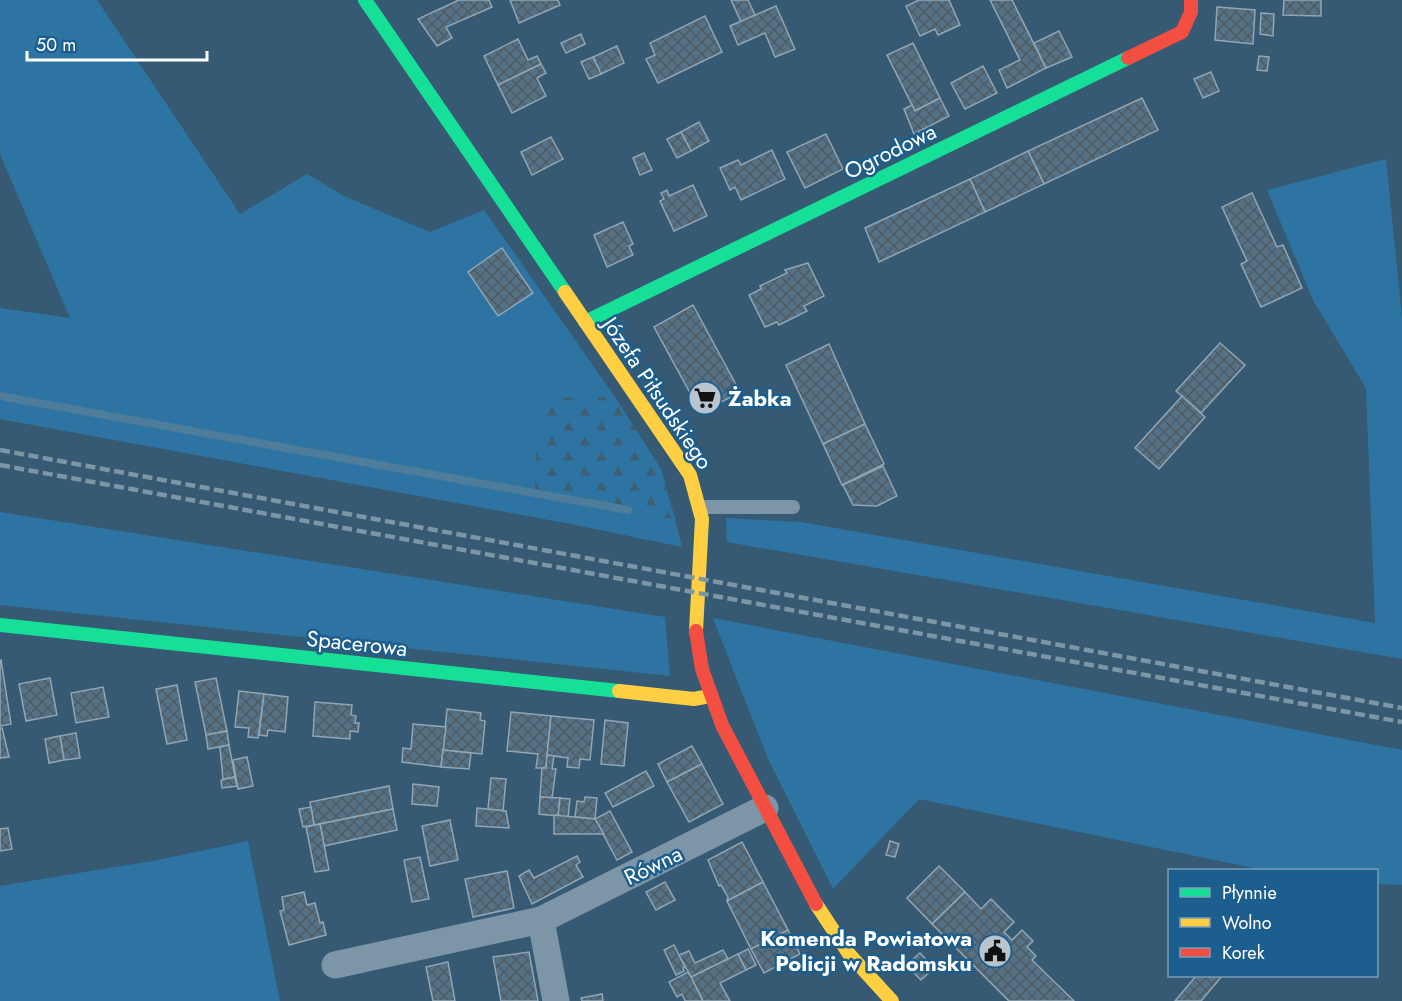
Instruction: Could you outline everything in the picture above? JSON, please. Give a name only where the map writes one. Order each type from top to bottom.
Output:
[{"type":"street","name":"Józefa Piłsudskiego","points":[[365,0],[690,476],[702,507],[704,556],[696,627],[698,649],[710,696],[765,808],[825,919],[844,948],[892,1001]]},
{"type":"street","name":"Ogrodowa","points":[[585,322],[1182,32],[1191,12],[1191,0]]},
{"type":"street","name":"Spacerowa","points":[[0,625],[694,699],[710,696]]},
{"type":"street","name":"Równa","points":[[335,964],[541,920],[765,808]]},
{"type":"street","points":[[541,920],[556,1001]]},
{"type":"lane","points":[[702,507],[793,507]]},
{"type":"green space","points":[[0,0],[97,0],[240,214],[307,174],[346,197],[430,232],[484,210],[615,397],[562,397],[535,494],[675,519],[682,547],[571,524],[0,419],[0,308],[70,318],[0,154]]},
{"type":"green space","points":[[1386,159],[1402,317],[1402,659],[727,542],[726,518],[801,522],[1375,623],[1366,388],[1314,302],[1267,190]]},
{"type":"green space","points":[[562,397],[615,397],[661,469],[675,519],[535,494],[537,440],[540,427],[552,405]]},
{"type":"green space","points":[[0,512],[665,617],[670,676],[0,605]]},
{"type":"green space","points":[[713,618],[1402,750],[1402,885],[1378,884],[1378,869],[1258,869],[919,799],[833,889],[768,759]]},
{"type":"green space","points":[[248,841],[280,1001],[0,1001],[0,886],[158,860]]},
{"type":"building","points":[[459,0],[489,0],[492,7],[446,27],[452,38],[437,46],[418,19]]},
{"type":"building","points":[[510,0],[558,0],[560,5],[519,23]]},
{"type":"building","points":[[731,0],[748,0],[755,15],[741,22]]},
{"type":"building","points":[[919,0],[949,0],[960,25],[938,35],[935,29],[920,36],[906,6]]},
{"type":"building","points":[[990,0],[1012,0],[1046,68],[1007,88],[999,70],[1020,60]]},
{"type":"building","points":[[1284,0],[1321,0],[1321,16],[1283,15]]},
{"type":"building","points":[[776,6],[795,49],[775,57],[765,33],[738,45],[730,26]]},
{"type":"building","points":[[1217,7],[1255,10],[1253,44],[1215,40]]},
{"type":"building","points":[[1261,13],[1274,14],[1273,36],[1260,34]]},
{"type":"building","points":[[705,16],[722,52],[658,83],[646,59],[655,55],[650,43]]},
{"type":"building","points":[[1059,31],[1072,57],[1046,68],[1034,43]]},
{"type":"building","points":[[581,34],[585,44],[566,53],[561,43]]},
{"type":"building","points":[[518,39],[528,60],[537,56],[541,64],[498,85],[484,56]]},
{"type":"building","points":[[913,43],[940,98],[915,111],[887,55]]},
{"type":"building","points":[[617,46],[624,63],[601,74],[593,57]]},
{"type":"building","points":[[1259,56],[1269,57],[1267,71],[1257,70]]},
{"type":"building","points":[[593,57],[601,74],[589,79],[581,62]]},
{"type":"building","points":[[541,64],[546,73],[537,78],[546,96],[512,113],[498,85]]},
{"type":"building","points":[[983,66],[997,93],[965,109],[951,83]]},
{"type":"building","points":[[1211,72],[1219,91],[1203,98],[1194,79]]},
{"type":"building","points":[[940,98],[949,116],[914,134],[904,109],[912,105],[915,111]]},
{"type":"building","points":[[1142,98],[1158,130],[1044,184],[1028,151]]},
{"type":"building","points":[[699,122],[709,141],[691,151],[681,132]]},
{"type":"building","points":[[681,132],[691,151],[677,158],[667,139]]},
{"type":"building","points":[[826,134],[843,169],[805,188],[787,152]]},
{"type":"building","points":[[551,137],[563,159],[532,175],[521,152]]},
{"type":"building","points":[[772,150],[785,179],[741,200],[735,187],[730,190],[720,168],[738,160],[741,165]]},
{"type":"building","points":[[1028,151],[1044,184],[985,212],[970,179]]},
{"type":"building","points":[[644,153],[652,170],[640,175],[633,158]]},
{"type":"building","points":[[970,179],[985,212],[879,262],[865,228]]},
{"type":"building","points":[[693,185],[707,216],[674,231],[660,201],[664,199],[661,193],[667,190],[669,196]]},
{"type":"building","points":[[1252,193],[1277,247],[1283,245],[1302,288],[1261,307],[1241,264],[1247,261],[1222,207]]},
{"type":"building","points":[[623,222],[633,244],[629,246],[633,255],[607,267],[594,235]]},
{"type":"building","points":[[502,248],[533,293],[498,316],[468,272]]},
{"type":"building","points":[[808,263],[824,296],[804,306],[807,311],[779,325],[777,322],[765,327],[749,295],[761,289],[760,286],[787,273],[785,270]]},
{"type":"building","points":[[693,305],[740,392],[701,413],[654,327]]},
{"type":"building","points":[[1220,343],[1245,365],[1201,413],[1176,391]]},
{"type":"building","points":[[829,344],[865,424],[823,444],[786,365]]},
{"type":"building","points":[[1182,396],[1205,417],[1159,469],[1135,448]]},
{"type":"building","points":[[865,424],[884,464],[842,485],[823,444]]},
{"type":"building","points":[[883,466],[897,496],[877,506],[853,505],[843,485]]},
{"type":"building","points":[[0,661],[11,724],[0,726]]},
{"type":"building","points":[[50,678],[57,715],[26,721],[19,684]]},
{"type":"building","points":[[216,678],[227,731],[206,735],[195,682]]},
{"type":"building","points":[[177,685],[187,740],[167,744],[156,689]]},
{"type":"building","points":[[103,687],[109,717],[76,723],[71,693]]},
{"type":"building","points":[[239,691],[264,694],[258,738],[248,737],[249,728],[235,727]]},
{"type":"building","points":[[264,694],[288,697],[285,732],[268,730],[267,736],[259,735]]},
{"type":"building","points":[[315,702],[352,705],[351,715],[356,716],[355,723],[359,723],[358,732],[350,731],[350,739],[313,736]]},
{"type":"building","points":[[447,709],[481,713],[480,720],[485,721],[482,754],[443,750]]},
{"type":"building","points":[[511,712],[551,716],[546,768],[536,768],[538,754],[507,751]]},
{"type":"building","points":[[551,716],[594,720],[590,760],[580,759],[579,768],[567,767],[568,758],[547,755]]},
{"type":"building","points":[[605,720],[628,723],[624,766],[601,764]]},
{"type":"building","points":[[413,724],[446,727],[441,767],[402,762],[403,748],[411,749]]},
{"type":"building","points":[[0,728],[2,728],[9,757],[0,758]]},
{"type":"building","points":[[227,731],[229,745],[208,749],[206,735]]},
{"type":"building","points":[[76,733],[80,758],[64,760],[60,736]]},
{"type":"building","points":[[60,736],[64,760],[49,763],[45,739]]},
{"type":"building","points":[[229,745],[235,777],[223,779],[220,747]]},
{"type":"building","points":[[692,746],[702,764],[667,782],[658,764]]},
{"type":"building","points":[[443,750],[471,753],[469,769],[441,767]]},
{"type":"building","points":[[547,755],[554,756],[552,769],[556,769],[552,798],[540,797],[542,768],[546,768]]},
{"type":"building","points":[[247,757],[253,786],[238,789],[233,760]]},
{"type":"building","points":[[702,764],[723,804],[689,822],[667,782]]},
{"type":"building","points":[[646,771],[654,786],[613,807],[605,793]]},
{"type":"building","points":[[235,777],[237,786],[222,788],[221,780]]},
{"type":"building","points":[[491,778],[506,779],[503,811],[488,809]]},
{"type":"building","points":[[413,784],[439,787],[437,806],[412,804]]},
{"type":"building","points":[[389,786],[393,809],[314,825],[310,802]]},
{"type":"building","points":[[540,797],[560,798],[558,816],[539,814]]},
{"type":"building","points":[[585,797],[597,798],[595,819],[575,817],[577,801],[584,802]]},
{"type":"building","points":[[560,798],[570,799],[568,817],[558,816]]},
{"type":"building","points":[[311,807],[314,825],[303,827],[299,809]]},
{"type":"building","points":[[477,808],[506,811],[509,828],[476,826]]},
{"type":"building","points":[[393,809],[397,830],[324,846],[320,824]]},
{"type":"building","points":[[610,811],[632,852],[617,860],[595,819]]},
{"type":"building","points":[[554,815],[595,819],[604,834],[554,834]]},
{"type":"building","points":[[450,820],[458,860],[430,866],[422,826]]},
{"type":"building","points":[[320,824],[329,870],[315,872],[306,827]]},
{"type":"building","points":[[8,828],[12,849],[0,851],[0,829]]},
{"type":"building","points":[[890,841],[899,844],[895,857],[886,855]]},
{"type":"building","points":[[742,842],[763,882],[727,901],[728,897],[721,885],[719,886],[708,860]]},
{"type":"building","points":[[577,856],[580,862],[576,865],[583,877],[532,904],[519,876],[529,870],[534,878]]},
{"type":"building","points":[[420,857],[429,899],[412,902],[404,860]]},
{"type":"building","points":[[939,866],[965,892],[932,924],[907,898]]},
{"type":"building","points":[[507,871],[514,908],[473,917],[465,879]]},
{"type":"building","points":[[665,882],[675,900],[656,910],[646,892]]},
{"type":"building","points":[[763,882],[788,930],[751,949],[727,901]]},
{"type":"building","points":[[304,892],[307,905],[315,903],[326,935],[289,945],[280,911],[284,910],[282,897]]},
{"type":"building","name":"Komenda Powiatowa Policji w Radomsku","points":[[965,892],[981,909],[991,899],[1014,922],[1004,932],[1012,940],[1022,930],[1033,941],[1027,947],[1036,956],[1032,960],[1074,1001],[1009,1001],[932,924]]},
{"type":"building","points":[[788,930],[800,954],[764,973],[751,949]]},
{"type":"building","points":[[674,945],[685,967],[684,971],[676,975],[664,950]]},
{"type":"building","points":[[748,949],[756,965],[746,970],[738,954]]},
{"type":"building","points":[[723,950],[728,959],[691,977],[679,955],[689,951],[695,963]]},
{"type":"building","points":[[529,952],[538,1001],[501,1001],[493,957]]},
{"type":"building","points":[[920,953],[934,968],[921,980],[906,965]]},
{"type":"building","points":[[738,954],[746,970],[720,983],[730,1001],[703,1001],[691,977]]},
{"type":"building","points":[[448,962],[455,1001],[433,1001],[426,967]]},
{"type":"building","points":[[688,972],[703,1001],[685,1001],[682,994],[677,997],[669,982]]},
{"type":"building","points":[[1195,977],[1221,977],[1201,1001],[1175,1001]]},
{"type":"building","points":[[602,994],[603,1001],[582,1001],[581,998]]},
{"type":"waterway","points":[[0,396],[628,510]]},
{"type":"railway","points":[[0,450],[1402,708]]},
{"type":"railway","points":[[0,465],[1402,722]]},
{"type":"traffic: fast","points":[[365,0],[565,292]]},
{"type":"traffic: fast","points":[[585,322],[1128,58]]},
{"type":"traffic: fast","points":[[0,625],[619,691]]},
{"type":"traffic: slow","points":[[565,292],[690,475],[702,519],[696,631]]},
{"type":"traffic: slow","points":[[619,691],[694,699],[710,696]]},
{"type":"traffic: slow","points":[[816,904],[849,954],[892,1001]]},
{"type":"traffic: jam","points":[[1128,58],[1182,32],[1191,12],[1191,0]]},
{"type":"traffic: jam","points":[[696,631],[702,669],[722,725],[816,904]]},
{"type":"place","name":"Żabka","points":[[705,398]]},
{"type":"place","name":"Komenda Powiatowa Policji w Radomsku","points":[[995,951]]}]
